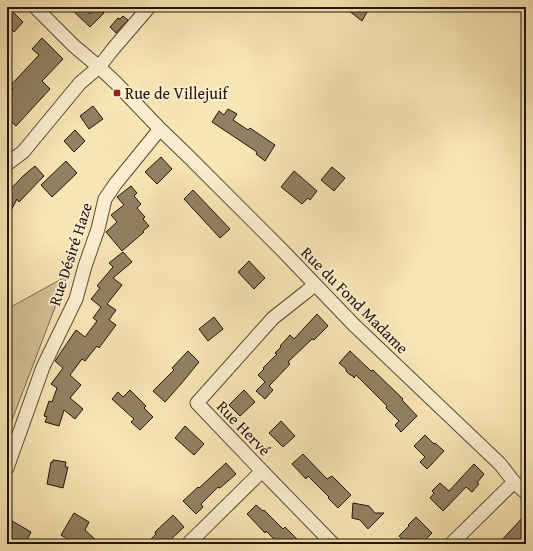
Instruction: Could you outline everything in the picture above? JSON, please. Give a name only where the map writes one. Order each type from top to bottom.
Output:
[{"type":"street","name":"Rue du Fond Madame","points":[[35,7],[74,46],[99,67],[282,250],[314,285],[359,330],[500,464],[514,482],[526,494]]},
{"type":"street","points":[[7,164],[23,152],[80,83],[99,67],[113,48],[149,7]]},
{"type":"street","name":"Rue Désiré Haze","points":[[7,468],[43,367],[76,299],[85,266],[98,229],[105,199],[116,183],[160,129]]},
{"type":"street","name":"Rue Hervé","points":[[314,285],[273,318],[197,403],[333,544]]},
{"type":"street","points":[[188,544],[262,471]]},
{"type":"street","points":[[451,544],[514,482]]},
{"type":"shaded area","points":[[67,276],[7,433],[7,309]]},
{"type":"building","points":[[7,7],[23,22],[14,32],[7,25]]},
{"type":"building","points":[[69,7],[83,7],[90,14],[96,7],[98,7],[104,13],[90,27]]},
{"type":"building","points":[[344,7],[370,7],[362,21]]},
{"type":"building","points":[[123,16],[128,20],[116,33],[110,27],[118,18],[120,19]]},
{"type":"building","points":[[42,38],[63,59],[42,81],[50,89],[16,126],[7,118],[7,95],[13,89],[10,86],[39,55],[32,49]]},
{"type":"building","points":[[93,106],[103,119],[89,129],[80,116]]},
{"type":"building","points":[[228,109],[237,114],[233,120],[248,130],[250,128],[275,145],[265,161],[256,154],[257,152],[212,122],[219,111],[224,115]]},
{"type":"building","points":[[75,130],[85,141],[74,152],[64,141]]},
{"type":"building","points":[[161,157],[172,169],[157,184],[145,172]]},
{"type":"building","points":[[66,161],[77,173],[52,197],[41,185]]},
{"type":"building","points":[[35,166],[44,176],[19,202],[17,199],[7,218],[7,193]]},
{"type":"building","points":[[332,167],[345,178],[334,191],[321,180]]},
{"type":"building","points":[[294,171],[317,191],[310,200],[308,198],[302,204],[281,187]]},
{"type":"building","points":[[131,186],[137,193],[134,196],[141,204],[137,208],[145,217],[143,219],[149,226],[122,251],[106,232],[117,222],[111,215],[124,205],[117,197]]},
{"type":"building","points":[[193,190],[230,229],[220,238],[184,199]]},
{"type":"building","points":[[123,252],[132,262],[113,278],[122,285],[107,304],[116,310],[109,320],[116,325],[99,348],[97,346],[85,361],[82,359],[70,375],[81,385],[70,398],[83,409],[75,419],[64,410],[59,426],[45,422],[47,417],[44,416],[49,401],[52,402],[57,388],[51,384],[63,368],[55,361],[76,330],[85,337],[97,321],[93,318],[101,307],[91,299],[100,288],[97,286],[113,267],[109,263]]},
{"type":"building","points":[[249,261],[265,278],[254,289],[238,272]]},
{"type":"building","points":[[317,314],[328,326],[288,362],[290,364],[269,386],[273,390],[265,399],[256,391],[265,382],[258,375],[277,354],[275,353],[290,335],[294,339]]},
{"type":"building","points":[[214,317],[223,329],[208,341],[199,329]]},
{"type":"building","points":[[188,351],[199,362],[165,402],[153,391],[174,370],[172,368]]},
{"type":"building","points":[[350,351],[371,371],[373,370],[403,399],[402,400],[417,416],[401,432],[395,425],[399,421],[386,408],[387,406],[356,375],[354,378],[339,363]]},
{"type":"building","points":[[130,390],[146,406],[144,408],[153,417],[140,430],[131,422],[134,419],[112,399],[118,392],[123,397]]},
{"type":"building","points":[[244,390],[255,402],[240,416],[229,405]]},
{"type":"building","points":[[281,421],[295,436],[283,447],[269,433]]},
{"type":"building","points":[[185,426],[204,444],[194,455],[175,438]]},
{"type":"building","points":[[425,435],[444,451],[427,469],[420,462],[425,457],[414,446]]},
{"type":"building","points":[[303,454],[327,479],[332,476],[351,495],[338,508],[308,476],[306,479],[292,464]]},
{"type":"building","points":[[53,460],[66,462],[65,467],[68,467],[63,488],[47,484],[51,462],[53,462]]},
{"type":"building","points":[[226,463],[236,474],[220,488],[218,487],[201,504],[203,507],[196,514],[183,501]]},
{"type":"building","points":[[474,464],[484,474],[477,483],[479,484],[472,492],[466,487],[443,511],[430,498],[434,493],[432,491],[440,483],[449,491]]},
{"type":"building","points":[[353,503],[369,506],[375,513],[384,513],[368,529],[360,520],[352,518]]},
{"type":"building","points":[[256,505],[263,511],[264,510],[283,529],[285,527],[302,544],[279,544],[266,531],[265,533],[247,514]]},
{"type":"building","points":[[74,513],[89,522],[85,530],[100,544],[76,544],[61,535]]},
{"type":"building","points":[[526,514],[526,538],[520,544],[498,544]]},
{"type":"building","points":[[173,515],[184,527],[166,544],[146,544],[156,534],[155,532]]},
{"type":"building","points":[[416,517],[432,533],[421,544],[407,544],[399,536]]},
{"type":"building","points":[[7,518],[31,532],[25,544],[7,544]]},
{"type":"place","name":"Rue de Villejuif","points":[[117,93]]}]
